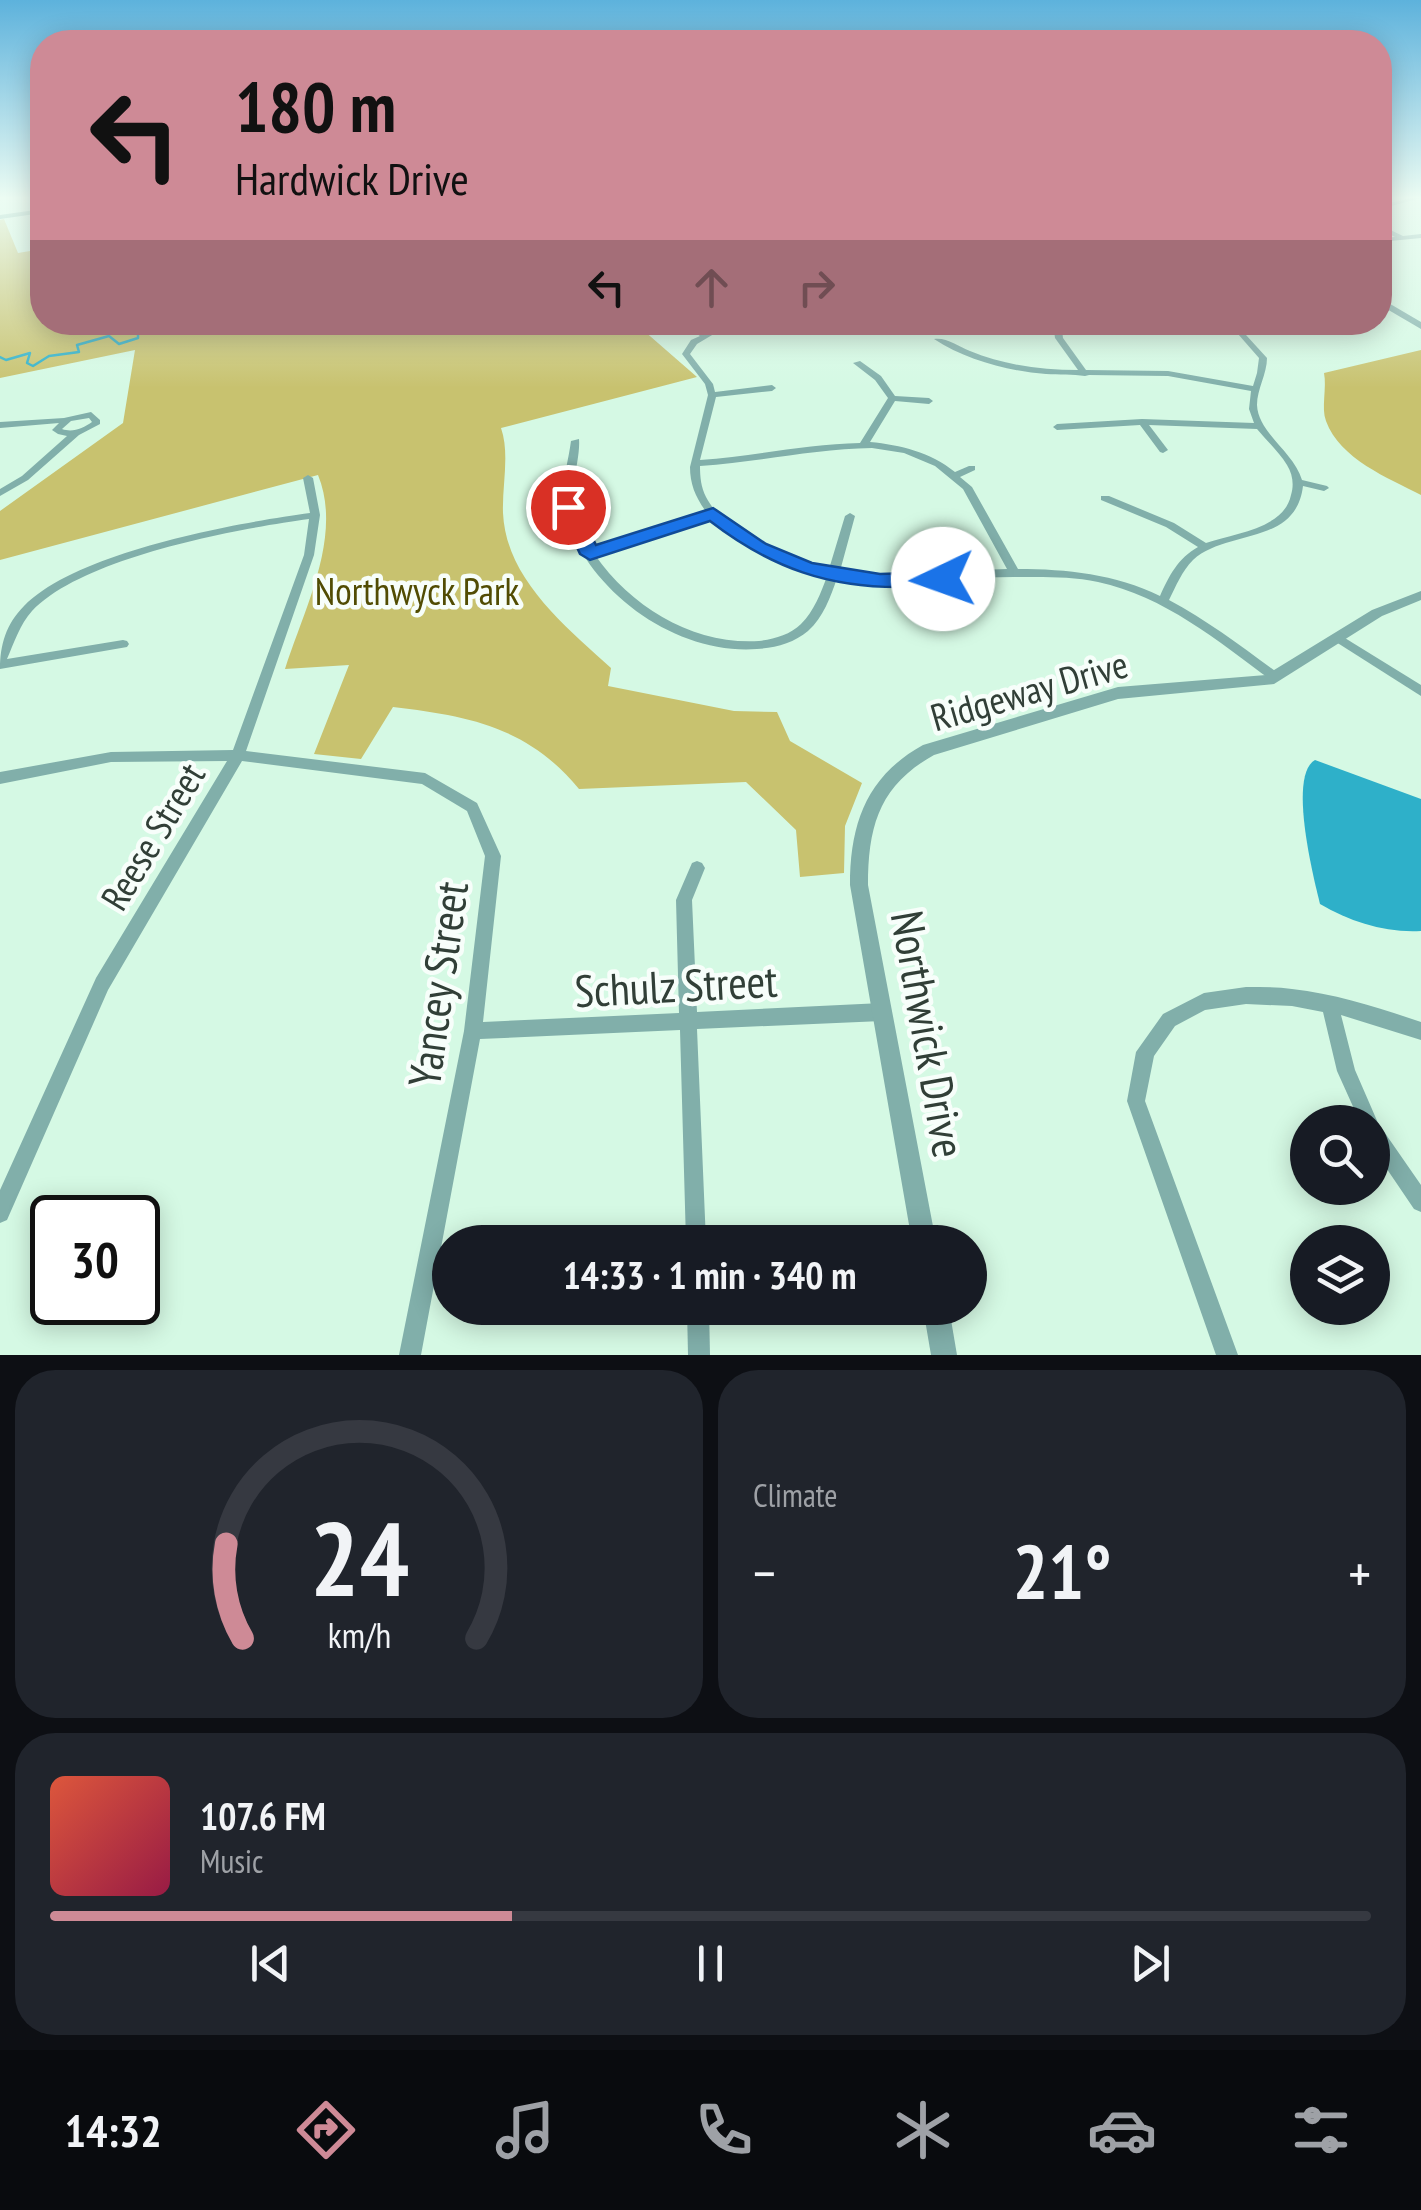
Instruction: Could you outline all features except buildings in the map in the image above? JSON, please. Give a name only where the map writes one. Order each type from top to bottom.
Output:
[{"type":"street","points":[[1392,308],[1421,326]]},
{"type":"street","points":[[1059,335],[1084,374]]},
{"type":"street","points":[[1163,601],[1179,570],[1204,547],[1278,520],[1296,500],[1298,482],[1288,460],[1260,426],[1252,404],[1263,372],[1263,358],[1245,335]]},
{"type":"street","points":[[704,336],[686,354],[712,396],[696,463],[698,490],[713,514],[759,549],[830,575],[905,582],[1014,574],[1099,579],[1163,601],[1275,678]]},
{"type":"street","points":[[938,339],[1000,367],[1084,374],[1177,374],[1255,389]]},
{"type":"street","points":[[857,364],[878,378],[892,398]]},
{"type":"street","points":[[712,396],[772,388]]},
{"type":"street","points":[[892,398],[929,401]]},
{"type":"street","points":[[864,444],[892,398]]},
{"type":"street","points":[[0,489],[34,462],[70,418]]},
{"type":"street","points":[[0,425],[97,418],[25,478],[0,489]]},
{"type":"street","points":[[1057,426],[1142,422],[1260,426]]},
{"type":"street","points":[[1142,422],[1162,450]]},
{"type":"street","points":[[12,425],[76,433]]},
{"type":"street","points":[[576,442],[568,507],[590,554],[605,574],[661,620],[724,646],[750,648],[800,632],[820,606],[850,516]]},
{"type":"street","points":[[696,463],[732,463],[826,443],[864,444],[922,459],[956,476],[978,504],[1014,574]]},
{"type":"street","points":[[956,476],[972,468]]},
{"type":"street","name":"Reese Street","points":[[0,1213],[102,984],[238,755],[309,554],[315,515],[308,478]]},
{"type":"street","points":[[1298,482],[1324,488]]},
{"type":"street","points":[[1105,498],[1155,518],[1204,547]]},
{"type":"street","points":[[590,554],[713,514]]},
{"type":"street","points":[[0,663],[27,609],[76,575],[272,520],[315,515]]},
{"type":"street","name":"Ridgeway Drive","points":[[860,840],[885,783],[904,764],[929,750],[1118,693],[1226,686],[1275,678],[1386,608],[1421,595]]},
{"type":"street","points":[[1340,639],[1421,692]]},
{"type":"street","points":[[0,663],[123,644]]},
{"type":"street","name":"Yancey Street","points":[[0,778],[110,757],[238,755],[425,779],[472,806],[493,856],[473,1031],[410,1355]]},
{"type":"street","name":"Northwick Drive","points":[[860,840],[859,885],[921,1225]]},
{"type":"street","points":[[695,1225],[684,900],[698,868]]},
{"type":"street","points":[[1227,1355],[1136,1101],[1141,1062],[1164,1023],[1202,1002],[1257,993],[1330,1004],[1421,1031]]},
{"type":"street","points":[[1330,1004],[1346,1071],[1361,1105]]},
{"type":"street","name":"Schulz Street","points":[[473,1031],[882,1012]]},
{"type":"street","points":[[1390,1156],[1421,1202]]},
{"type":"street","points":[[698,1325],[699,1355]]},
{"type":"street","points":[[939,1325],[944,1355]]},
{"type":"green space","name":"Northwyck Park","points":[[0,261],[30,261],[30,335],[649,335],[697,377],[501,428],[507,537],[526,580],[541,600],[611,668],[608,686],[734,711],[777,712],[790,741],[862,783],[845,826],[844,873],[800,877],[796,830],[746,782],[579,789],[539,751],[518,738],[472,721],[393,707],[361,759],[314,754],[349,665],[285,669],[324,547],[325,498],[318,475],[0,560],[0,511],[123,423],[135,350],[0,378]]},
{"type":"green space","points":[[1421,350],[1421,495],[1366,466],[1342,446],[1326,421],[1324,373]]},
{"type":"water","points":[[1315,760],[1421,799],[1421,931],[1369,925],[1320,904],[1303,805],[1307,769]]},
{"type":"waterway","points":[[0,357],[6,360],[30,353],[27,363],[33,366],[49,356],[79,352],[77,345],[109,336],[119,344],[138,335]]},
{"type":"route","points":[[568,507],[590,554],[713,514],[759,549],[808,569],[880,581],[943,579]]}]
